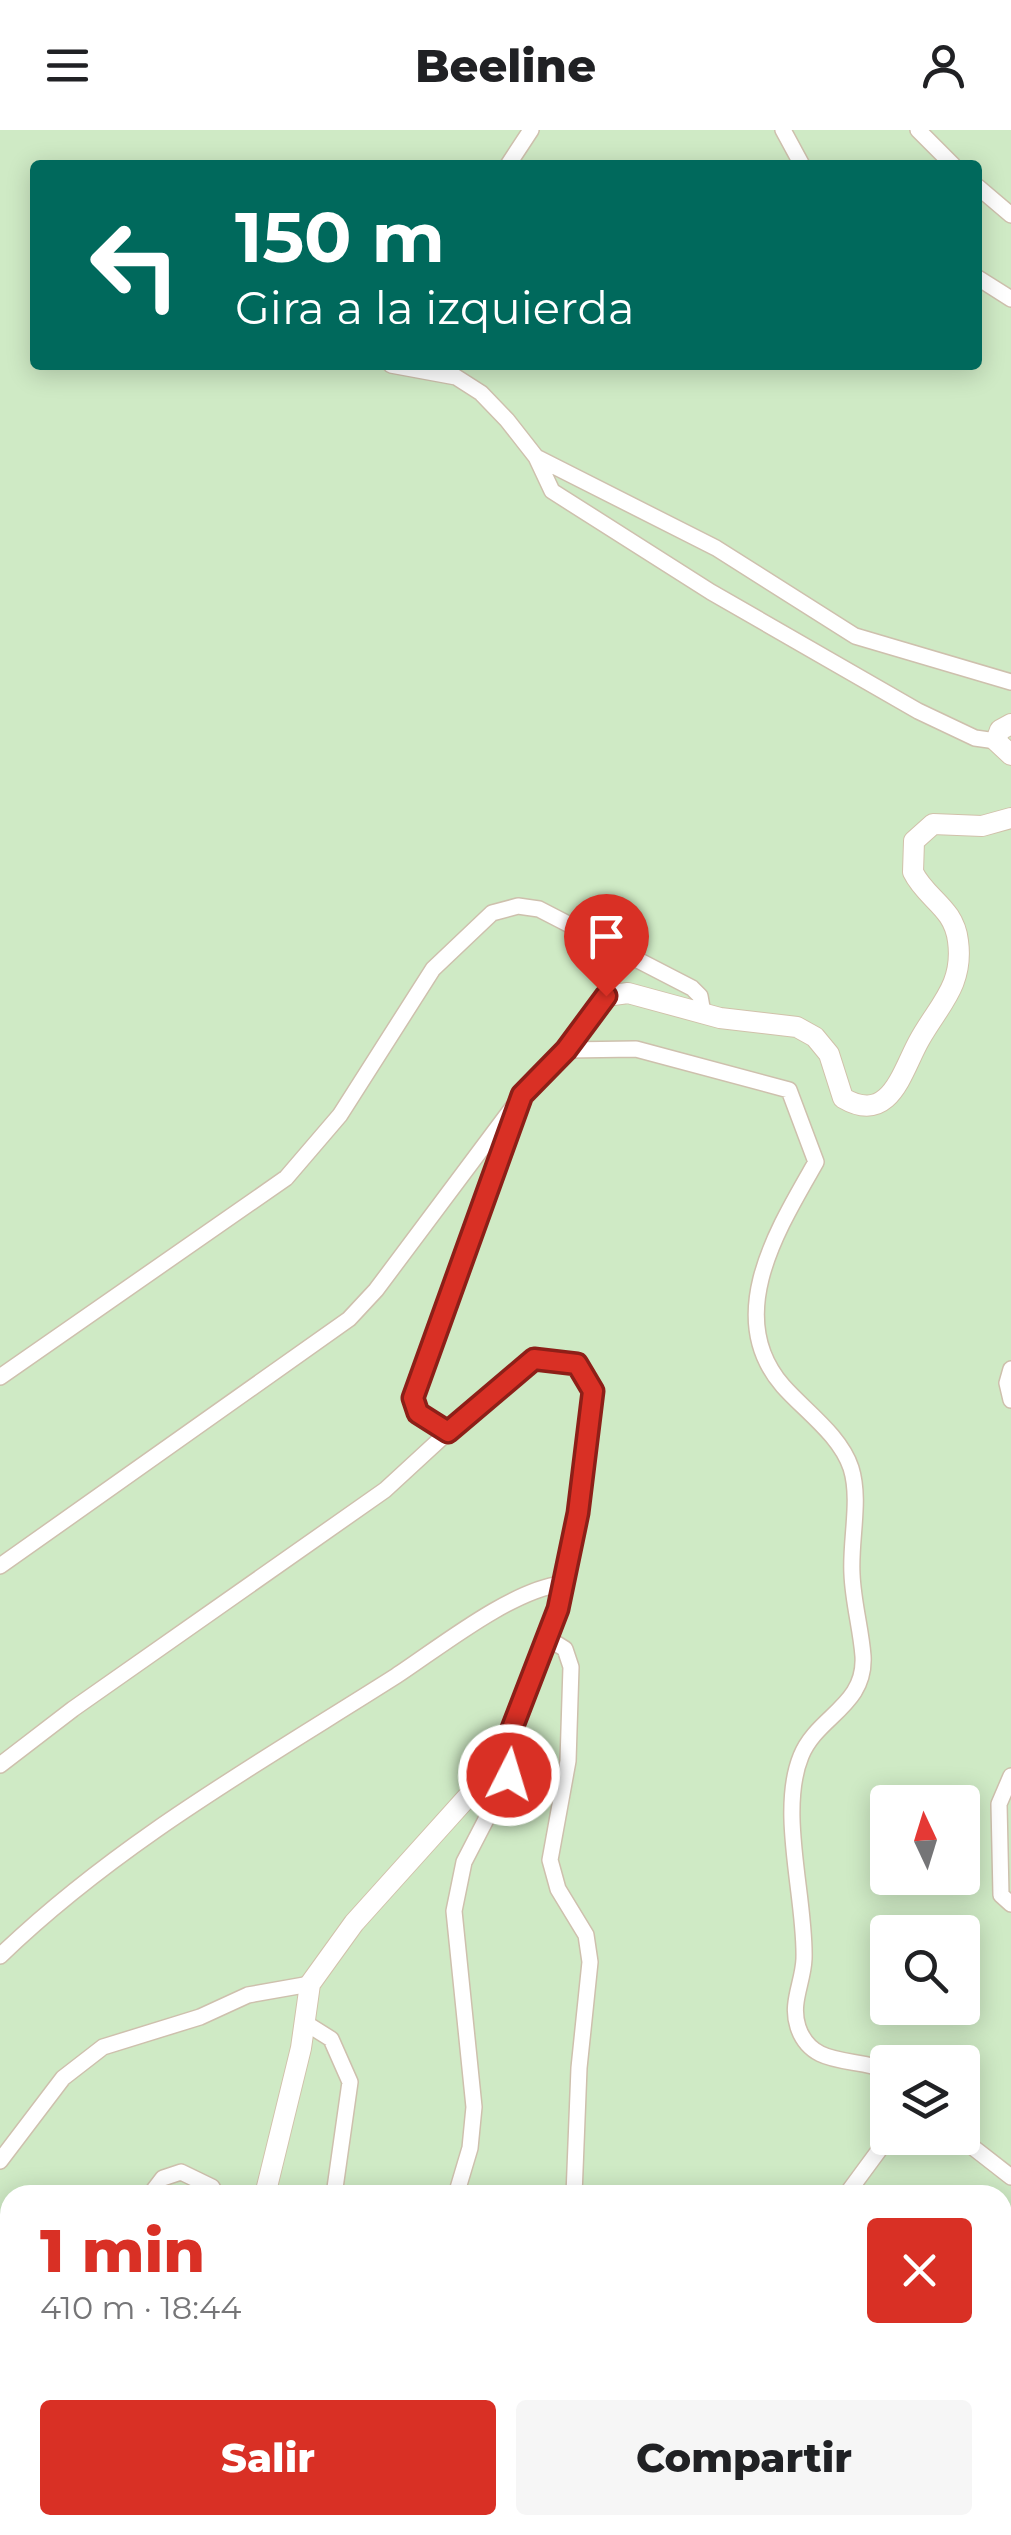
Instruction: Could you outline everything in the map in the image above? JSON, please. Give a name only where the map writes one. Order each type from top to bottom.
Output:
[{"type":"street","points":[[511,160],[531,130]]},
{"type":"street","points":[[783,130],[799,160]]},
{"type":"street","points":[[918,130],[948,160]]},
{"type":"street","points":[[982,190],[1011,215]]},
{"type":"street","points":[[982,281],[1011,299]]},
{"type":"street","points":[[418,370],[456,377],[481,393],[536,457],[552,491],[711,592],[918,711],[1004,748]]},
{"type":"street","points":[[536,457],[716,548],[855,636],[1011,682]]},
{"type":"street","points":[[1004,748],[1000,730],[1011,724]]},
{"type":"street","points":[[0,1566],[349,1320],[376,1290],[522,1095],[566,1050],[606,996],[628,993],[703,1013],[806,1032],[829,1054],[843,1098],[856,1106],[878,1103],[902,1078],[918,1042],[948,1001],[960,959],[950,915],[913,872],[914,841],[925,828],[942,822],[982,826],[1011,818]]},
{"type":"street","points":[[0,1378],[154,1266],[242,1213],[286,1178],[340,1115],[432,969],[492,913],[528,906],[585,929],[692,988],[700,996],[703,1013]]},
{"type":"street","points":[[566,1050],[636,1049],[788,1090],[816,1162],[768,1249],[760,1282],[758,1325],[774,1373],[841,1449],[851,1468],[852,1572],[863,1663],[855,1693],[813,1736],[797,1768],[796,1877],[804,1962],[796,2015],[807,2043],[822,2057],[870,2067]]},
{"type":"street","points":[[448,1432],[418,1413],[413,1398],[416,1379],[522,1095]]},
{"type":"street","points":[[0,1765],[72,1709],[385,1490],[534,1359],[577,1364],[593,1391],[578,1513],[549,1639],[506,1744],[489,1773],[354,1923],[310,1984],[266,2185]]},
{"type":"street","points":[[1011,1369],[1011,1400]]},
{"type":"street","points":[[0,1956],[96,1872],[177,1814],[530,1593],[560,1584]]},
{"type":"street","points":[[549,1639],[565,1648],[571,1667],[568,1761],[550,1860],[558,1889],[586,1935],[590,1962],[579,2068],[574,2185]]},
{"type":"street","points":[[459,2185],[470,2148],[474,2087],[454,1911],[464,1862],[509,1775],[506,1744]]},
{"type":"street","points":[[1011,1776],[999,1804],[1001,1895],[1011,1904]]},
{"type":"street","points":[[0,2162],[63,2078],[103,2047],[200,2016],[248,1994],[310,1984]]},
{"type":"street","points":[[304,2022],[330,2039],[350,2082],[335,2185]]},
{"type":"street","points":[[980,2152],[1011,2176]]},
{"type":"street","points":[[853,2185],[875,2155]]},
{"type":"street","points":[[158,2185],[164,2178],[182,2172],[208,2185]]},
{"type":"green space","points":[[0,130],[1011,130],[1011,2185],[0,2185]]},
{"type":"route","points":[[509,1775],[506,1744],[558,1609],[560,1584],[578,1513],[593,1391],[577,1364],[534,1359],[509,1375],[474,1412],[448,1432],[418,1413],[413,1398],[416,1379],[522,1095],[566,1050],[606,996]]}]
